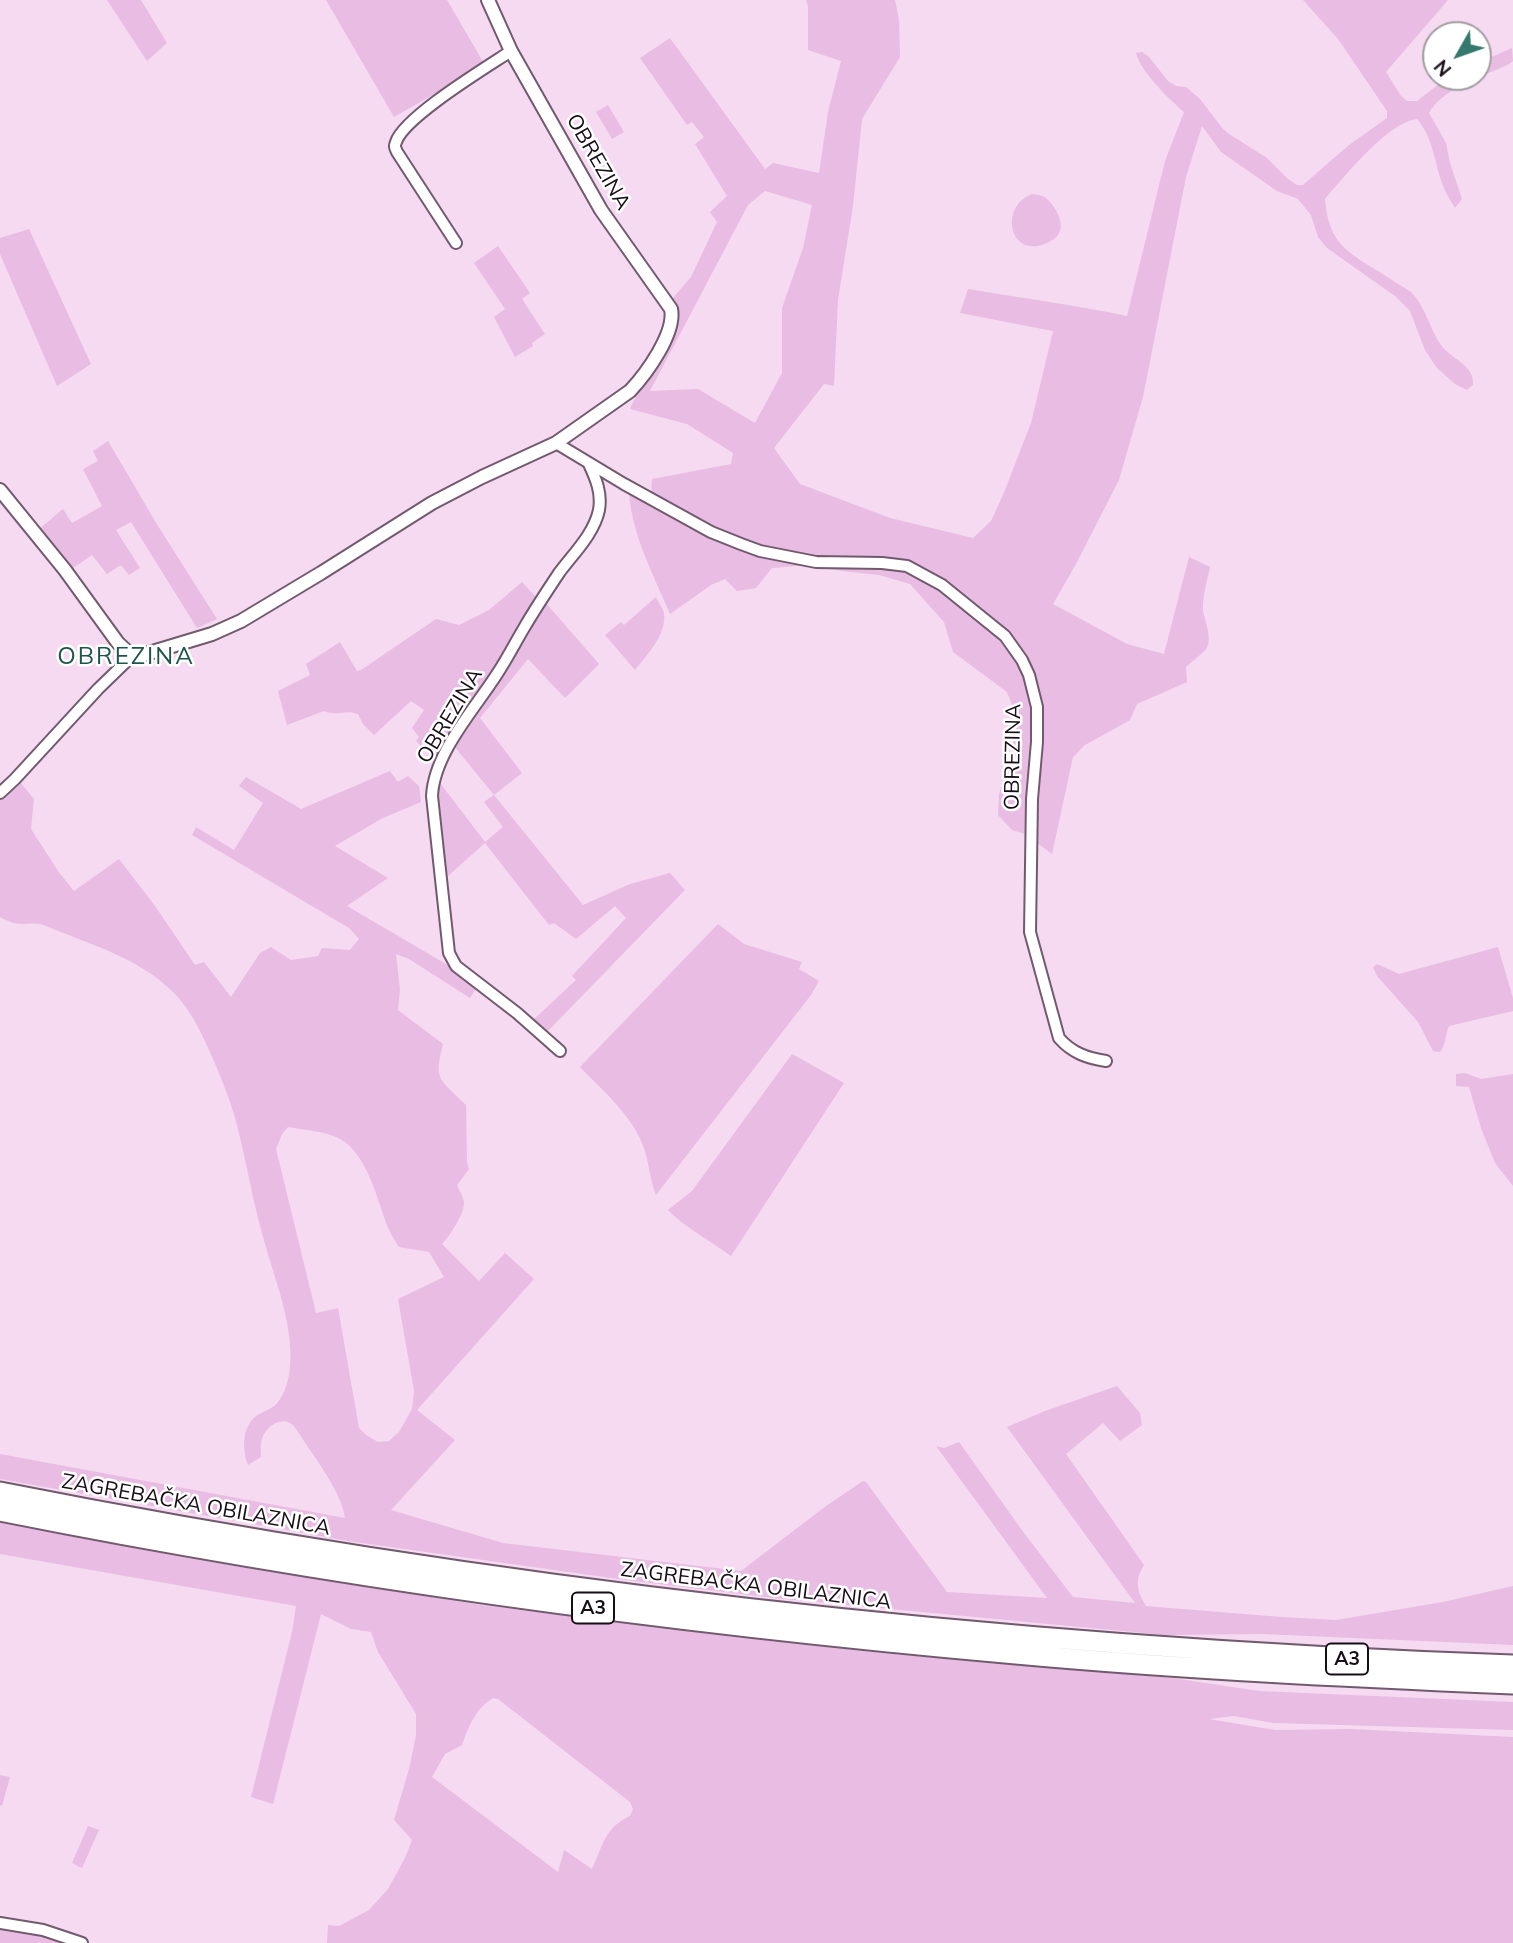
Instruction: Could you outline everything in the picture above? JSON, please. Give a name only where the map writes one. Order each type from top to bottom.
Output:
[{"type":"highway","name":"ZAGREBAČKA OBILAZNICA","points":[[0,1492],[168,1524],[516,1580],[873,1623],[1180,1649],[1513,1665]]},
{"type":"highway","name":"ZAGREBAČKA OBILAZNICA","points":[[0,1511],[331,1570],[692,1621],[1046,1657],[1191,1668],[1513,1684]]},
{"type":"street","name":"OBREZINA","points":[[132,656],[145,655],[212,634],[241,621],[432,503],[556,443],[635,385],[662,344],[673,317],[668,301],[601,210],[511,51],[488,0]]},
{"type":"street","points":[[456,243],[394,145],[417,116],[511,51]]},
{"type":"street","name":"OBREZINA","points":[[556,443],[711,532],[760,551],[816,562],[907,566],[942,585],[1004,636],[1022,660],[1029,675],[1037,707],[1032,799],[1030,932],[1059,1038],[1075,1053],[1106,1062]]},
{"type":"street","name":"OBREZINA","points":[[560,1051],[453,961],[449,953],[432,796],[433,783],[441,762],[455,738],[499,672],[544,596],[594,525],[600,491],[589,464]]},
{"type":"street","points":[[0,490],[65,570],[105,626],[132,656],[0,793]]},
{"type":"street","points":[[0,1923],[43,1930],[82,1943]]},
{"type":"shaded area","points":[[107,0],[141,0],[167,43],[147,61]]},
{"type":"shaded area","points":[[326,0],[447,0],[485,65],[394,117]]},
{"type":"shaded area","points":[[806,0],[895,0],[899,20],[900,57],[862,119],[853,206],[838,300],[834,386],[824,384],[774,448],[800,484],[890,518],[973,538],[991,521],[1031,423],[1053,331],[960,313],[968,289],[1127,316],[1165,161],[1184,112],[1149,77],[1136,53],[1142,52],[1149,57],[1168,81],[1176,86],[1186,87],[1200,99],[1229,134],[1267,158],[1288,179],[1297,185],[1303,185],[1349,145],[1387,118],[1387,111],[1338,39],[1303,0],[1448,0],[1430,21],[1422,21],[1422,30],[1386,72],[1407,101],[1417,101],[1430,91],[1452,91],[1435,104],[1429,113],[1446,143],[1462,199],[1455,208],[1443,186],[1427,134],[1417,119],[1406,122],[1380,140],[1325,199],[1329,223],[1338,241],[1352,255],[1411,292],[1441,345],[1470,372],[1473,385],[1467,390],[1455,384],[1437,368],[1425,350],[1410,311],[1395,296],[1327,248],[1318,237],[1311,215],[1298,199],[1277,191],[1221,152],[1202,126],[1186,177],[1143,397],[1119,480],[1053,604],[1127,644],[1164,654],[1189,557],[1210,567],[1203,606],[1209,635],[1208,645],[1186,667],[1187,682],[1137,704],[1130,720],[1085,745],[1073,757],[1052,854],[1025,834],[1012,830],[998,815],[999,795],[1013,749],[1015,712],[1007,692],[953,652],[944,622],[910,584],[879,575],[809,565],[772,568],[756,588],[737,591],[725,579],[711,585],[670,614],[634,524],[629,493],[651,500],[652,479],[731,464],[733,453],[687,424],[630,409],[678,323],[678,308],[672,299],[691,277],[717,222],[710,212],[727,196],[695,144],[704,137],[692,122],[687,125],[640,58],[670,38],[765,169],[773,163],[819,173],[828,112],[841,61],[808,50]],"holes":[[[765,191],[812,205],[803,248],[782,308],[782,373],[755,423],[698,389],[650,391],[748,205]]]},
{"type":"shaded area","points":[[1512,48],[1513,61],[1492,71],[1492,57]]},
{"type":"shaded area","points":[[608,105],[624,132],[612,139],[596,112]]},
{"type":"shaded area","points":[[1032,194],[1044,197],[1050,202],[1061,224],[1055,238],[1034,246],[1024,244],[1017,238],[1012,220],[1021,201]]},
{"type":"shaded area","points":[[29,229],[91,364],[57,386],[0,254],[0,238]]},
{"type":"shaded area","points":[[498,246],[530,293],[522,299],[545,334],[532,343],[533,346],[515,357],[494,317],[505,309],[474,263]]},
{"type":"shaded area","points":[[108,441],[217,619],[197,628],[131,522],[116,530],[140,568],[129,575],[121,565],[107,574],[92,555],[70,570],[38,530],[63,509],[72,523],[102,506],[83,469],[98,461],[93,451]]},
{"type":"shaded area","points":[[522,582],[538,599],[436,761],[416,741],[419,737],[412,728],[424,710],[411,701],[374,735],[358,714],[349,712],[324,711],[287,725],[278,691],[310,675],[306,664],[340,642],[357,671],[361,670],[436,619],[459,625],[489,610]]},
{"type":"shaded area","points":[[656,597],[664,613],[662,629],[655,644],[635,670],[605,635],[621,622],[624,625]]},
{"type":"shaded area","points":[[545,602],[599,664],[565,698],[528,659],[480,718],[522,773],[494,795],[454,746]]},
{"type":"shaded area","points":[[390,771],[398,782],[408,776],[419,786],[421,802],[381,819],[335,846],[388,878],[347,906],[451,967],[477,987],[470,998],[409,959],[396,954],[400,989],[398,1010],[443,1044],[439,1065],[441,1079],[466,1105],[469,1169],[457,1185],[464,1207],[442,1244],[479,1281],[505,1253],[534,1279],[417,1410],[455,1440],[391,1510],[503,1543],[741,1571],[863,1481],[947,1592],[1047,1598],[936,1446],[944,1448],[959,1442],[1073,1597],[1135,1603],[1007,1427],[1117,1386],[1140,1413],[1142,1425],[1120,1441],[1103,1423],[1066,1454],[1144,1565],[1138,1586],[1146,1606],[1336,1620],[1443,1602],[1513,1586],[1513,1645],[1262,1634],[1165,1635],[774,1598],[348,1541],[0,1479],[0,1454],[345,1518],[333,1485],[291,1424],[281,1421],[273,1425],[262,1439],[261,1457],[248,1465],[246,1459],[244,1439],[248,1426],[256,1416],[276,1404],[286,1386],[290,1367],[289,1333],[234,1114],[216,1065],[194,1019],[173,992],[128,960],[41,924],[17,924],[0,917],[0,799],[20,782],[34,799],[31,829],[74,891],[119,859],[195,965],[204,962],[231,997],[260,953],[271,947],[291,960],[318,956],[322,948],[350,950],[359,939],[349,928],[192,835],[196,827],[234,850],[263,803],[239,786],[246,777],[301,809]],"holes":[[[288,1127],[328,1134],[349,1146],[364,1166],[388,1228],[399,1247],[429,1252],[444,1277],[398,1299],[414,1391],[412,1409],[399,1432],[389,1441],[378,1442],[359,1428],[338,1308],[316,1313],[276,1149]]]},
{"type":"shaded area","points":[[437,779],[485,842],[503,827],[484,802],[494,795],[583,905],[630,884],[670,873],[685,890],[546,1033],[532,1021],[576,980],[572,976],[626,918],[615,906],[576,939],[554,923],[549,925],[485,843],[448,876],[443,869],[435,797]]},
{"type":"shaded area","points":[[718,924],[744,944],[802,962],[799,969],[819,981],[811,995],[656,1195],[644,1148],[633,1125],[617,1104],[580,1067]]},
{"type":"shaded area","points":[[1498,947],[1513,998],[1513,1011],[1449,1026],[1440,1052],[1433,1051],[1418,1022],[1377,976],[1373,967],[1377,964],[1399,974]]},
{"type":"shaded area","points":[[792,1054],[844,1083],[731,1256],[668,1210],[692,1191]]},
{"type":"shaded area","points":[[1465,1073],[1481,1079],[1513,1074],[1513,1186],[1495,1163],[1469,1087],[1456,1086],[1456,1074]]},
{"type":"shaded area","points":[[0,1523],[193,1559],[481,1605],[720,1635],[882,1653],[1172,1678],[1259,1691],[1513,1702],[1513,1730],[1273,1723],[1234,1716],[1209,1719],[1275,1730],[1351,1729],[1513,1737],[1513,1943],[327,1943],[328,1925],[339,1926],[369,1910],[388,1889],[412,1840],[394,1820],[416,1736],[416,1714],[378,1652],[371,1632],[351,1629],[321,1614],[273,1804],[251,1797],[296,1606],[0,1554]],"holes":[[[493,1698],[498,1699],[630,1802],[633,1809],[630,1816],[609,1832],[592,1869],[564,1850],[558,1872],[432,1777],[445,1754],[462,1745],[470,1725],[482,1707]]]},
{"type":"shaded area","points":[[0,1775],[10,1777],[2,1806],[0,1805]]},
{"type":"shaded area","points":[[88,1826],[99,1830],[82,1868],[72,1863]]},
{"type":"shaded area","points":[[0,1926],[37,1932],[73,1943],[0,1943]]},
{"type":"district","name":"OBREZINA","points":[[126,657]]}]
